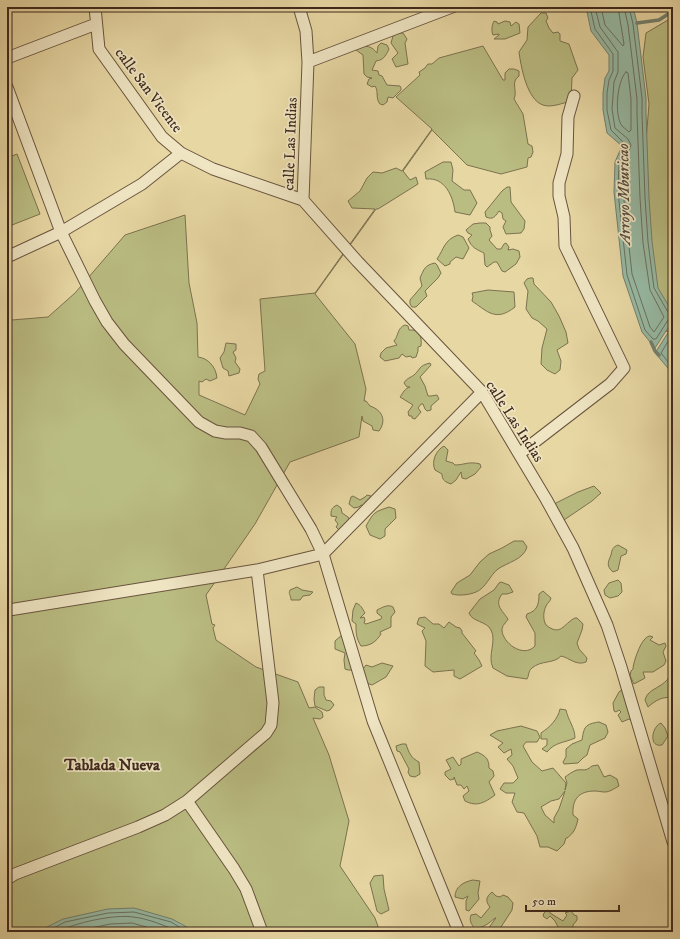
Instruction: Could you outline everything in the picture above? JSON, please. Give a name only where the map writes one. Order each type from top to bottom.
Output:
[{"type":"street","name":"calle San Vicente","points":[[95,7],[99,50],[162,137],[181,153],[213,169],[303,200]]},
{"type":"street","name":"calle Las Indias","points":[[299,7],[306,31],[308,62],[303,200],[357,261],[482,392],[520,454],[573,548],[607,625],[673,842]]},
{"type":"street","points":[[308,62],[452,7]]},
{"type":"street","points":[[7,58],[96,24]]},
{"type":"street","points":[[7,87],[61,232],[107,322],[120,338],[199,422],[215,431],[240,433],[251,436],[261,447],[323,554],[373,721],[459,932]]},
{"type":"street","points":[[520,454],[610,384],[624,368],[565,246],[564,217],[559,196],[559,183],[567,154],[568,117],[574,96]]},
{"type":"street","points":[[7,257],[61,232],[142,184],[181,153]]},
{"type":"street","points":[[9,610],[257,570],[323,554],[482,392]]},
{"type":"street","points":[[7,879],[15,874],[158,818],[187,801],[266,733],[271,725],[273,703],[257,570]]},
{"type":"street","points":[[187,801],[246,889],[262,932]]},
{"type":"green space","points":[[541,13],[546,13],[548,18],[546,21],[549,28],[553,33],[558,32],[560,34],[560,41],[569,44],[578,70],[572,78],[571,101],[553,106],[543,105],[537,102],[533,97],[529,90],[521,66],[519,52],[527,40],[528,27]]},
{"type":"green space","points":[[673,17],[673,323],[667,332],[658,316],[644,165],[649,104],[643,57],[646,33]]},
{"type":"green space","points":[[494,21],[498,24],[505,21],[510,22],[511,26],[516,22],[519,24],[520,33],[505,39],[494,39],[499,34],[493,35],[492,28]]},
{"type":"green space","points":[[397,33],[403,33],[407,39],[405,43],[408,64],[396,67],[392,59],[398,53],[391,43],[393,36]]},
{"type":"green space","points":[[381,43],[387,45],[389,49],[383,58],[376,61],[372,70],[378,71],[379,75],[382,76],[387,85],[400,86],[401,88],[401,90],[393,98],[388,97],[387,102],[383,105],[379,102],[375,86],[372,87],[367,84],[369,79],[372,78],[367,77],[364,74],[363,55],[356,50],[361,46],[366,46],[372,48],[377,53],[378,46]]},
{"type":"green space","points":[[483,46],[503,80],[505,80],[505,73],[509,69],[519,71],[519,76],[515,81],[514,99],[523,114],[528,144],[532,146],[533,152],[531,157],[528,158],[527,167],[501,174],[467,165],[432,130],[403,171],[410,180],[416,177],[418,184],[376,209],[315,294],[355,344],[366,389],[364,401],[378,410],[382,416],[383,423],[379,431],[373,430],[372,426],[363,421],[362,416],[359,437],[290,462],[255,524],[206,595],[212,624],[215,625],[213,628],[216,640],[256,667],[298,682],[309,708],[315,707],[322,712],[323,717],[320,719],[313,718],[329,755],[349,821],[340,866],[375,918],[380,932],[7,932],[7,311],[12,320],[48,317],[75,293],[125,235],[185,215],[189,283],[197,323],[198,357],[205,359],[211,364],[215,370],[217,378],[210,381],[206,379],[202,382],[199,381],[199,395],[245,415],[260,384],[258,379],[259,374],[265,371],[260,299],[315,293],[375,209],[352,208],[348,201],[360,191],[367,178],[373,172],[382,173],[396,168],[402,171],[432,129],[396,97],[420,75],[419,72],[428,64],[432,64],[439,58]]},
{"type":"green space","points":[[17,154],[40,214],[7,227],[7,158]]},
{"type":"green space","points":[[443,162],[451,162],[453,170],[452,181],[464,190],[470,190],[477,203],[470,215],[455,212],[450,194],[443,184],[433,179],[426,179],[425,172]]},
{"type":"green space","points":[[507,187],[510,187],[511,202],[525,221],[524,229],[521,233],[506,234],[503,227],[506,221],[503,219],[502,213],[499,211],[494,217],[486,217],[485,212]]},
{"type":"green space","points":[[486,223],[490,227],[492,236],[489,240],[497,249],[501,249],[506,243],[509,247],[508,250],[513,249],[519,251],[520,257],[516,264],[505,272],[502,271],[497,262],[494,262],[487,267],[485,265],[484,253],[474,248],[468,239],[472,235],[466,230],[473,224]]},
{"type":"green space","points":[[458,235],[463,237],[469,248],[463,259],[456,257],[450,262],[450,264],[445,266],[437,259],[447,242]]},
{"type":"green space","points":[[435,263],[441,273],[425,291],[427,296],[416,307],[412,307],[410,300],[422,286],[420,278],[425,268]]},
{"type":"green space","points":[[530,278],[533,278],[534,284],[551,302],[566,332],[568,343],[557,350],[561,361],[560,370],[555,374],[547,370],[541,364],[542,348],[547,329],[532,318],[526,309],[528,291],[524,283]]},
{"type":"green space","points":[[488,290],[514,292],[515,307],[508,312],[497,315],[488,312],[472,301],[472,293]]},
{"type":"green space","points":[[405,325],[408,326],[409,330],[416,331],[420,334],[421,346],[418,347],[416,357],[406,357],[402,354],[399,358],[385,361],[380,357],[381,353],[386,348],[397,345],[394,341],[399,330]]},
{"type":"green space","points":[[226,343],[236,344],[236,350],[233,352],[236,358],[235,362],[240,369],[239,373],[229,376],[228,371],[223,368],[220,358],[224,352]]},
{"type":"green space","points":[[430,363],[431,365],[420,377],[428,396],[437,395],[439,399],[431,406],[431,410],[427,411],[423,404],[421,404],[418,408],[421,412],[415,419],[412,418],[412,416],[409,416],[408,412],[413,405],[400,397],[405,390],[410,387],[407,387],[404,383],[405,381],[426,364]]},
{"type":"green space","points":[[444,446],[448,450],[446,461],[455,465],[476,463],[480,464],[481,467],[475,474],[466,479],[462,478],[461,472],[456,480],[451,484],[447,482],[443,479],[442,474],[435,470],[434,467],[434,460],[437,453]]},
{"type":"green space","points":[[594,486],[601,493],[564,520],[559,520],[554,504]]},
{"type":"green space","points":[[367,495],[371,496],[371,499],[366,507],[361,505],[354,508],[349,504],[351,497],[353,496],[360,500]]},
{"type":"green space","points":[[337,505],[341,508],[342,513],[348,517],[350,521],[339,530],[336,527],[338,524],[335,520],[337,517],[331,516],[332,509]]},
{"type":"green space","points":[[389,507],[395,509],[396,518],[385,529],[385,536],[380,539],[370,535],[366,526],[371,518],[375,513]]},
{"type":"green space","points":[[514,541],[523,541],[527,547],[519,558],[498,569],[479,590],[467,594],[452,594],[451,592],[457,583],[470,575],[480,562],[489,554]]},
{"type":"green space","points":[[618,545],[627,550],[626,554],[621,556],[618,570],[613,572],[608,566],[608,562],[613,548]]},
{"type":"green space","points":[[618,580],[621,583],[622,592],[618,596],[610,598],[605,595],[604,590],[609,583]]},
{"type":"green space","points":[[501,582],[509,585],[513,592],[502,594],[499,601],[500,607],[508,619],[503,625],[502,630],[505,639],[509,644],[519,650],[525,651],[530,650],[535,646],[535,633],[526,617],[527,614],[537,607],[539,594],[543,591],[551,598],[544,611],[546,625],[555,630],[559,630],[575,618],[583,624],[577,643],[579,649],[587,658],[586,662],[579,663],[561,656],[555,660],[539,664],[532,668],[527,679],[507,676],[493,668],[491,659],[493,634],[489,627],[473,618],[469,613],[480,599],[494,590]]},
{"type":"green space","points":[[297,587],[302,590],[313,592],[310,595],[303,596],[300,600],[291,600],[289,593],[290,590]]},
{"type":"green space","points":[[356,603],[365,613],[360,618],[364,617],[364,623],[366,624],[381,619],[382,617],[377,613],[377,610],[383,607],[391,606],[395,612],[391,617],[391,627],[380,632],[381,634],[377,639],[367,645],[361,646],[358,640],[356,624],[352,621],[353,610]]},
{"type":"green space","points":[[425,617],[433,624],[439,624],[444,628],[449,622],[460,628],[462,633],[476,651],[474,653],[482,666],[460,679],[454,676],[454,670],[433,672],[425,666],[426,641],[422,631],[425,628],[417,624],[419,618]]},
{"type":"green space","points":[[342,635],[353,668],[352,670],[345,669],[345,653],[335,649],[335,641]]},
{"type":"green space","points":[[650,636],[653,637],[650,640],[659,645],[665,643],[666,646],[663,652],[666,661],[664,665],[653,672],[643,672],[645,678],[634,684],[630,676],[635,658],[643,641]]},
{"type":"green space","points":[[382,663],[393,666],[386,677],[372,685],[364,682],[361,672],[366,665],[372,667]]},
{"type":"green space","points":[[673,669],[673,698],[660,699],[648,707],[645,700],[647,695],[667,680]]},
{"type":"green space","points":[[319,687],[324,687],[324,695],[326,700],[331,701],[334,705],[330,710],[327,711],[315,706],[315,690]]},
{"type":"green space","points":[[624,688],[632,721],[629,719],[622,722],[618,715],[621,712],[619,710],[616,712],[614,711],[613,703],[619,692]]},
{"type":"green space","points":[[560,709],[566,710],[575,738],[556,744],[547,752],[542,749],[547,745],[547,739],[541,739],[541,733],[553,722]]},
{"type":"green space","points":[[599,722],[606,725],[608,732],[605,738],[590,745],[587,755],[578,763],[564,764],[563,762],[566,757],[566,749],[572,744],[582,740],[585,729],[588,725]]},
{"type":"green space","points":[[661,723],[668,736],[662,745],[658,745],[653,740],[653,736],[655,728]]},
{"type":"green space","points":[[521,726],[537,731],[540,737],[537,742],[526,742],[523,746],[532,762],[542,771],[553,768],[566,783],[565,790],[567,783],[565,777],[575,771],[586,770],[592,766],[598,765],[604,777],[610,775],[617,779],[619,786],[611,791],[585,792],[575,800],[573,815],[578,819],[575,828],[557,851],[548,847],[540,847],[537,836],[524,813],[517,812],[512,802],[515,793],[506,793],[500,789],[504,783],[513,783],[518,778],[513,766],[507,759],[512,755],[511,749],[504,753],[498,747],[503,743],[490,735],[497,731]],"holes":[[[565,791],[559,809],[554,818],[554,823],[545,815],[541,807],[551,801],[559,799]]]},
{"type":"green space","points":[[406,744],[411,755],[419,762],[420,774],[415,777],[410,776],[408,772],[409,769],[400,752],[397,751],[396,746]]},
{"type":"green space","points":[[477,752],[486,758],[489,768],[493,771],[494,776],[489,782],[495,795],[484,802],[473,804],[465,801],[463,796],[469,791],[467,786],[464,789],[461,785],[457,785],[454,777],[454,779],[450,780],[445,775],[445,772],[451,769],[446,760],[453,757],[459,766],[461,764],[461,759]]},
{"type":"green space","points":[[383,875],[384,889],[389,910],[381,914],[377,911],[370,883],[374,876]]},
{"type":"green space","points":[[473,880],[480,881],[478,893],[479,899],[469,911],[466,910],[466,901],[468,896],[463,899],[455,897],[455,893],[460,886]]},
{"type":"green space","points":[[492,892],[496,896],[500,897],[503,895],[508,897],[513,903],[512,910],[501,927],[506,932],[486,932],[489,931],[490,926],[496,918],[488,924],[475,929],[472,925],[470,919],[471,915],[476,914],[481,918],[490,907],[487,903],[487,899]]},
{"type":"green space","points":[[547,910],[563,921],[567,915],[565,913],[571,911],[577,916],[577,920],[573,925],[573,928],[570,931],[567,928],[560,931],[555,921],[550,916],[547,919],[543,916]]},
{"type":"water","points":[[586,7],[633,7],[637,23],[646,98],[652,241],[658,288],[673,313],[673,320],[655,348],[642,332],[623,276],[614,192],[615,162],[622,146],[607,133],[603,110],[603,93],[605,78],[609,71],[609,55],[591,31]]},
{"type":"water","points":[[673,325],[673,374],[655,353]]},
{"type":"water","points":[[134,908],[172,919],[196,932],[37,932],[63,919],[108,909]]},
{"type":"waterway","points":[[637,23],[659,20],[673,11]]},
{"type":"waterway","name":"Arroyo Mburicao","points":[[651,342],[655,351],[659,355]]},
{"type":"district","name":"Tablada Nueva","points":[[112,764]]}]
